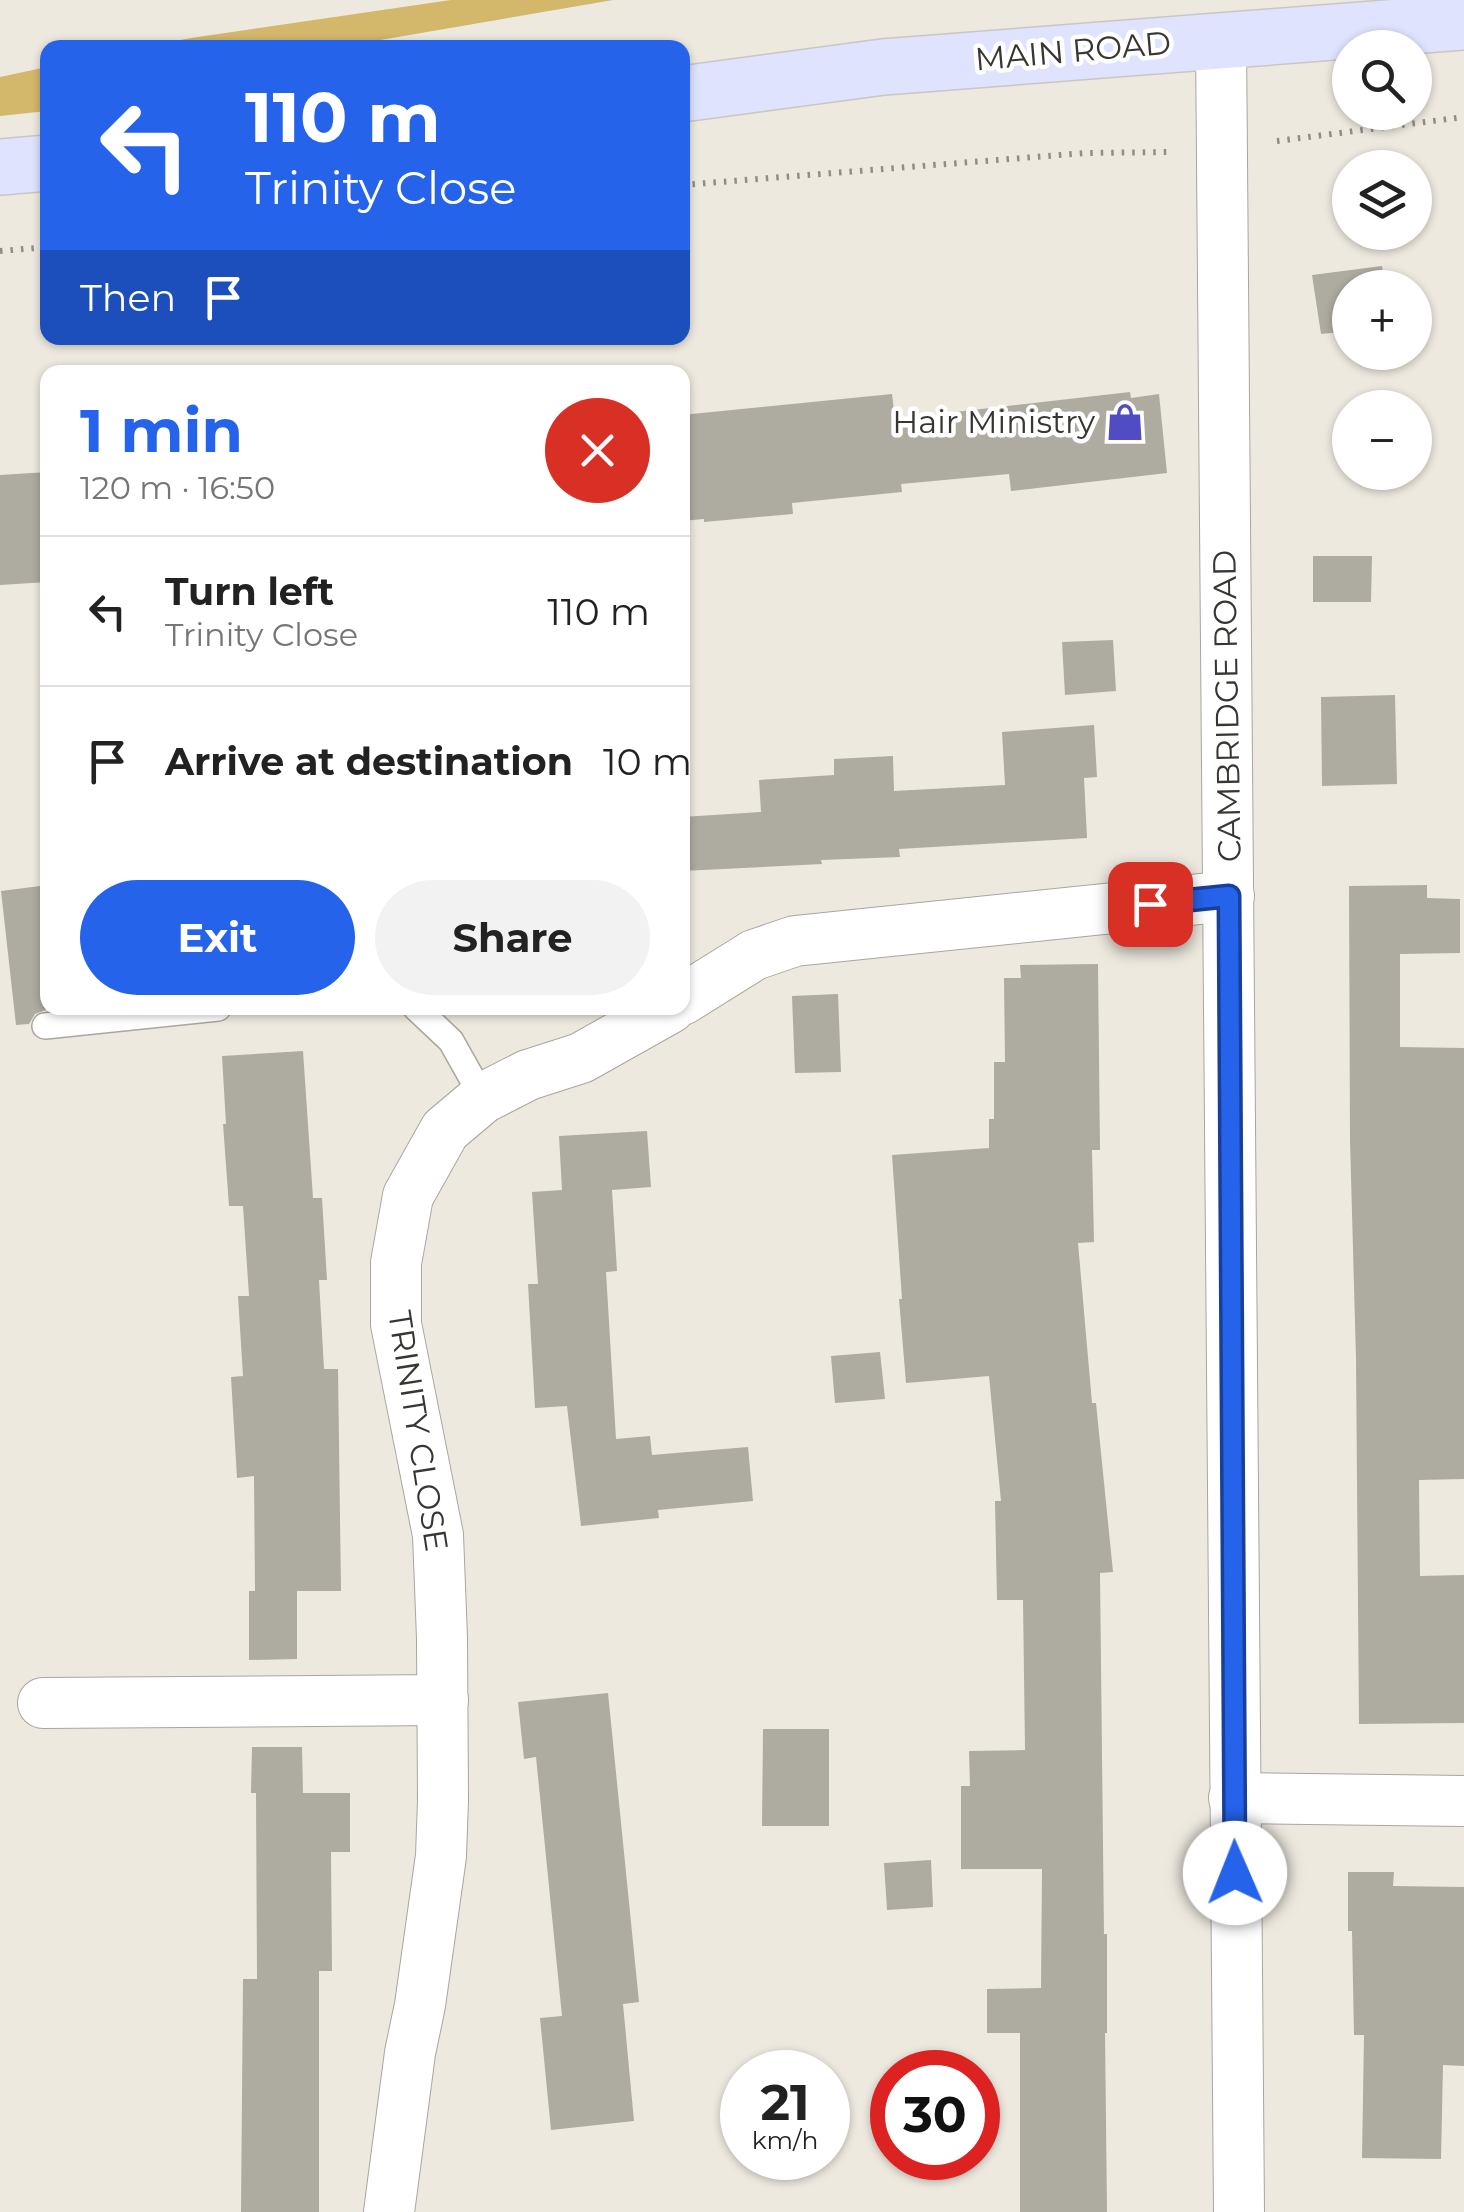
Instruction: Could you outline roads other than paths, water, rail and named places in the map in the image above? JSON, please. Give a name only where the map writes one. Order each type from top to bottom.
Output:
[{"type":"main road","name":"MAIN ROAD","points":[[690,93],[883,67],[1464,22]]},
{"type":"main road","points":[[0,168],[40,164]]},
{"type":"street","name":"CAMBRIDGE ROAD","points":[[1220,40],[1239,2212]]},
{"type":"street","points":[[690,995],[754,955],[795,942],[1229,896]]},
{"type":"street","name":"TRINITY CLOSE","points":[[388,2212],[441,1856],[443,1700],[438,1535],[396,1324],[396,1263],[408,1196],[446,1130],[483,1098],[528,1075],[581,1058],[658,1015]]},
{"type":"street","points":[[42,1704],[443,1700]]},
{"type":"street","points":[[1234,1798],[1464,1801]]},
{"type":"lane","points":[[45,1026],[151,1015]]},
{"type":"lane","points":[[423,1015],[451,1041],[483,1098]]},
{"type":"place","name":"Hair Ministry","points":[[1125,422]]}]
